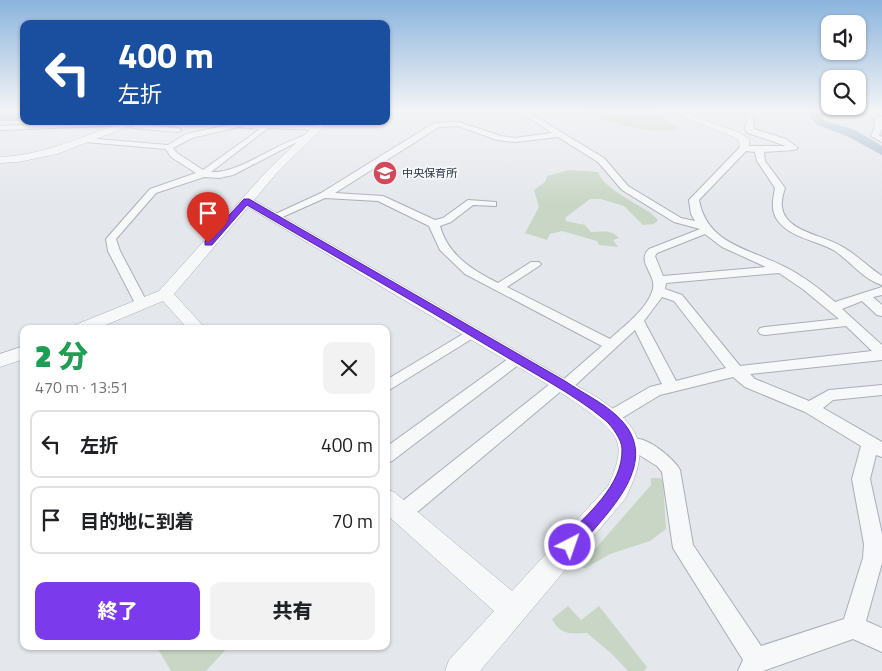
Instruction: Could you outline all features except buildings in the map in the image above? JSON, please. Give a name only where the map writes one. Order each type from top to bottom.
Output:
[{"type":"street","points":[[0,160],[43,156],[82,141]]},
{"type":"street","points":[[101,141],[169,147],[179,141]]},
{"type":"street","points":[[169,147],[172,141]]},
{"type":"street","points":[[142,304],[114,251],[111,239],[153,191],[203,174],[249,141]]},
{"type":"street","points":[[169,147],[174,155],[203,174],[219,175],[230,173],[294,141]]},
{"type":"street","points":[[91,325],[165,294],[246,201],[303,141]]},
{"type":"street","points":[[274,216],[324,195],[412,141]]},
{"type":"street","points":[[572,141],[601,160],[624,188],[678,220],[703,228],[731,247],[795,276],[849,322],[882,354]]},
{"type":"street","points":[[703,228],[694,209],[694,200],[744,148],[744,141]]},
{"type":"street","points":[[744,148],[758,150],[794,148],[783,141]]},
{"type":"street","points":[[758,150],[761,154],[761,161],[780,188],[777,208],[785,221],[798,232],[838,248],[870,275],[882,281]]},
{"type":"street","points":[[324,195],[380,198],[434,224],[447,220],[471,202],[493,204]]},
{"type":"street","points":[[246,201],[562,385],[611,417],[619,426],[630,448],[625,474],[616,492],[460,671]]},
{"type":"street","points":[[434,224],[441,243],[466,270],[610,345]]},
{"type":"street","points":[[703,228],[653,251],[649,255],[659,286],[678,298],[736,371],[756,386],[811,408],[876,446],[861,480],[874,544],[873,558],[853,627]]},
{"type":"street","points":[[498,288],[535,264]]},
{"type":"street","points":[[659,286],[781,269]]},
{"type":"street","points":[[513,610],[394,506],[562,385],[637,321],[654,301],[659,286]]},
{"type":"street","points":[[833,308],[882,291]]},
{"type":"street","points":[[165,294],[194,325]]},
{"type":"street","points":[[864,296],[882,312]]},
{"type":"street","points":[[637,321],[671,386]]},
{"type":"street","points":[[765,331],[849,322]]},
{"type":"street","points":[[390,385],[473,332]]},
{"type":"street","points":[[0,361],[20,354]]},
{"type":"street","points":[[611,417],[643,397],[671,386],[736,371],[882,354]]},
{"type":"street","points":[[390,453],[517,359]]},
{"type":"street","points":[[811,408],[829,396],[882,390]]},
{"type":"street","points":[[630,448],[637,445],[672,470],[683,548],[753,666],[853,627],[882,640]]},
{"type":"green space","points":[[569,170],[598,172],[601,178],[614,190],[652,214],[658,220],[654,224],[643,225],[624,206],[601,199],[590,199],[565,218],[566,221],[585,225],[591,232],[613,233],[619,238],[613,240],[618,247],[599,245],[597,241],[562,231],[550,234],[547,240],[525,233],[539,207],[534,190],[545,182],[547,176]]},
{"type":"green space","points":[[651,478],[660,478],[663,481],[666,529],[650,541],[610,554],[583,568],[582,564],[651,485]]},
{"type":"green space","points":[[568,606],[581,620],[599,606],[647,667],[644,671],[628,671],[612,654],[587,633],[562,631],[552,619]]},
{"type":"green space","points":[[158,650],[225,650],[206,671],[171,671]]},
{"type":"waterway","points":[[865,141],[882,151]]},
{"type":"place","name":"中央保育所","points":[[385,173]]},
{"type":"route","points":[[208,243],[246,201],[473,332],[611,417],[619,426],[630,448],[625,474],[616,492],[570,545]]}]
